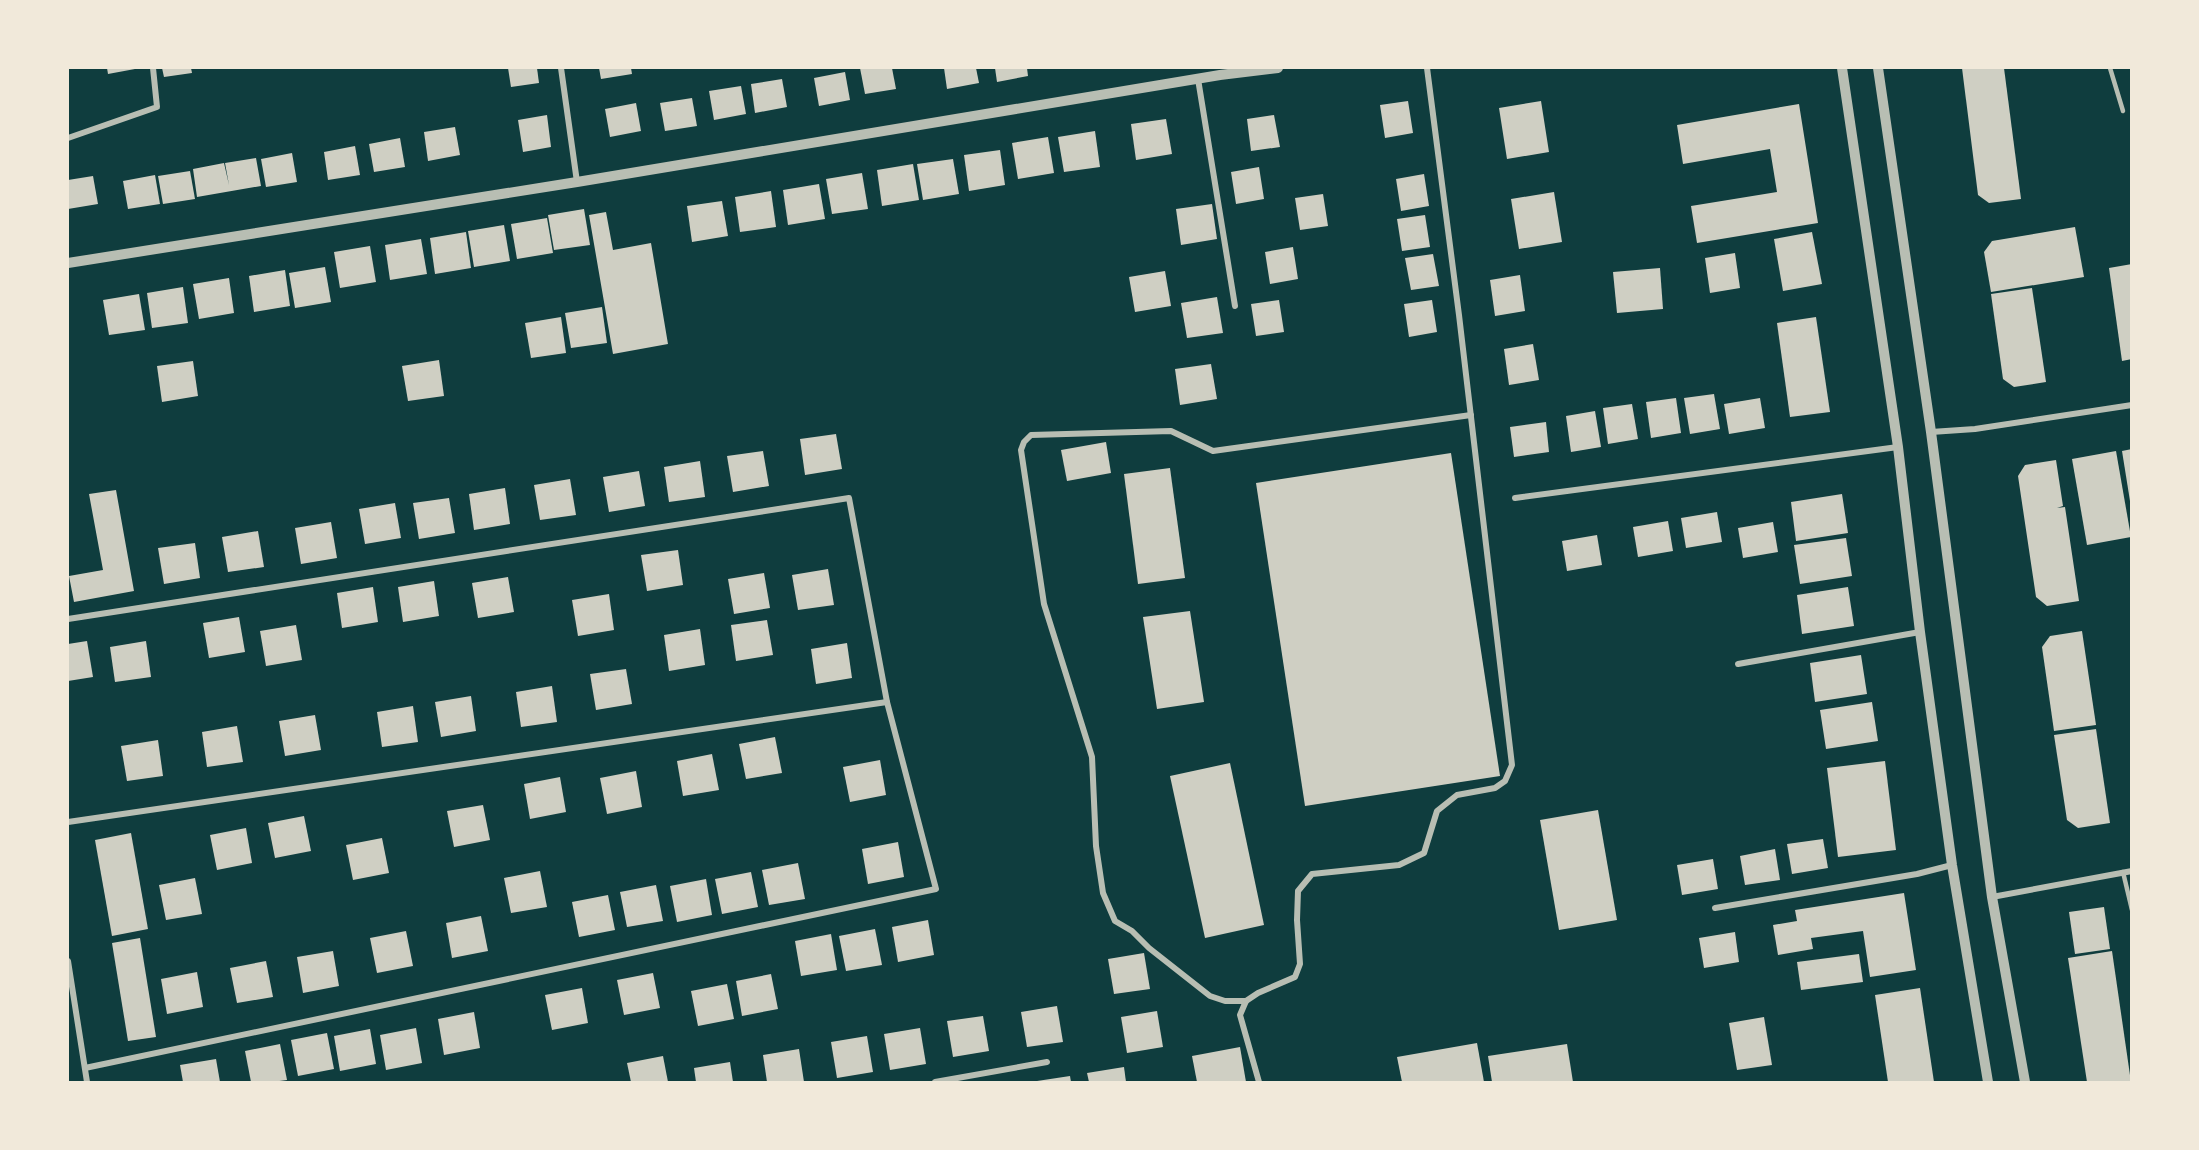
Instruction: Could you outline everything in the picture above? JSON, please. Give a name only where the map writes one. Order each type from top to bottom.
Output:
[{"type":"street","points":[[68,138],[157,107],[153,68]]},
{"type":"street","points":[[561,68],[577,182]]},
{"type":"street","points":[[68,263],[577,182],[1198,79],[1220,71],[1278,68]]},
{"type":"street","points":[[1259,1083],[1240,1015],[1246,1001],[1258,993],[1295,977],[1300,964],[1298,891],[1312,874],[1399,866],[1424,853],[1437,810],[1457,795],[1495,788],[1505,781],[1512,765],[1459,315],[1427,68]]},
{"type":"street","points":[[1842,68],[1898,447],[1920,632],[1952,865],[1988,1083]]},
{"type":"street","points":[[1878,68],[1931,432],[1992,897],[2025,1083]]},
{"type":"street","points":[[1198,79],[1235,306]]},
{"type":"street","points":[[1931,432],[1975,429],[2132,405]]},
{"type":"street","points":[[1246,1001],[1225,1001],[1210,996],[1132,932],[1115,921],[1103,893],[1096,846],[1092,757],[1044,604],[1022,450],[1024,442],[1030,435],[1171,431],[1213,451],[1471,415]]},
{"type":"street","points":[[1515,498],[1898,447]]},
{"type":"street","points":[[68,619],[849,498],[887,702],[936,889],[85,1068]]},
{"type":"street","points":[[1737,664],[1920,632]]},
{"type":"street","points":[[68,822],[887,702]]},
{"type":"street","points":[[1715,908],[1917,874],[1952,865]]},
{"type":"street","points":[[1992,897],[2132,871]]},
{"type":"street","points":[[68,960],[87,1083]]},
{"type":"street","points":[[935,1083],[1047,1062]]},
{"type":"lane","points":[[2110,68],[2123,111]]},
{"type":"lane","points":[[2123,872],[2132,910]]},
{"type":"building","points":[[107,68],[135,68],[135,69],[108,74]]},
{"type":"building","points":[[162,68],[191,68],[192,73],[164,77]]},
{"type":"building","points":[[508,68],[537,68],[539,83],[511,87]]},
{"type":"building","points":[[599,68],[631,68],[632,74],[601,79]]},
{"type":"building","points":[[860,68],[892,68],[896,89],[865,94]]},
{"type":"building","points":[[944,68],[976,68],[979,83],[947,89]]},
{"type":"building","points":[[995,68],[1027,68],[1028,76],[997,82]]},
{"type":"building","points":[[1962,68],[2004,68],[2021,199],[1989,203],[1978,195]]},
{"type":"building","points":[[845,72],[850,100],[819,106],[814,78]]},
{"type":"building","points":[[782,79],[787,107],[755,113],[751,84]]},
{"type":"building","points":[[741,86],[746,114],[714,120],[709,91]]},
{"type":"building","points":[[692,98],[697,126],[665,131],[660,103]]},
{"type":"building","points":[[1408,101],[1413,133],[1385,138],[1380,105]]},
{"type":"building","points":[[1541,101],[1549,152],[1507,159],[1499,108]]},
{"type":"building","points":[[636,103],[641,131],[610,137],[605,109]]},
{"type":"building","points":[[1799,104],[1818,223],[1697,243],[1691,206],[1777,192],[1770,149],[1683,164],[1677,125]]},
{"type":"building","points":[[547,115],[551,147],[523,152],[518,120]]},
{"type":"building","points":[[1274,115],[1280,147],[1251,151],[1247,119]]},
{"type":"building","points":[[1166,119],[1172,154],[1136,160],[1131,124]]},
{"type":"building","points":[[455,127],[460,155],[428,161],[424,132]]},
{"type":"building","points":[[1095,131],[1100,167],[1064,172],[1058,137]]},
{"type":"building","points":[[1048,137],[1054,173],[1018,179],[1012,143]]},
{"type":"building","points":[[400,138],[405,167],[374,172],[369,144]]},
{"type":"building","points":[[355,146],[360,175],[328,180],[324,152]]},
{"type":"building","points":[[1000,150],[1005,185],[969,191],[964,155]]},
{"type":"building","points":[[292,153],[297,182],[266,187],[261,159]]},
{"type":"building","points":[[256,158],[261,186],[197,197],[193,169],[224,163],[229,185],[225,163]]},
{"type":"building","points":[[953,159],[959,194],[923,200],[917,164]]},
{"type":"building","points":[[913,164],[919,200],[882,206],[877,170]]},
{"type":"building","points":[[1259,167],[1264,199],[1236,204],[1231,172]]},
{"type":"building","points":[[190,171],[195,199],[163,204],[158,176]]},
{"type":"building","points":[[862,173],[868,209],[832,214],[826,179]]},
{"type":"building","points":[[1424,174],[1429,206],[1401,211],[1396,179]]},
{"type":"building","points":[[155,175],[160,204],[128,209],[123,181]]},
{"type":"building","points":[[93,176],[98,204],[68,209],[68,180]]},
{"type":"building","points":[[819,184],[825,219],[788,225],[783,190]]},
{"type":"building","points":[[771,191],[776,227],[740,232],[735,197]]},
{"type":"building","points":[[1554,192],[1562,242],[1519,249],[1511,199]]},
{"type":"building","points":[[1323,194],[1328,226],[1300,230],[1295,198]]},
{"type":"building","points":[[722,201],[728,236],[692,242],[687,206]]},
{"type":"building","points":[[1212,204],[1217,239],[1181,245],[1176,209]]},
{"type":"building","points":[[584,209],[590,245],[554,250],[548,215]]},
{"type":"building","points":[[606,212],[613,250],[651,243],[668,344],[613,354],[589,215]]},
{"type":"building","points":[[1425,215],[1430,247],[1402,251],[1397,219]]},
{"type":"building","points":[[547,218],[553,253],[517,259],[511,224]]},
{"type":"building","points":[[504,225],[510,261],[474,267],[468,231]]},
{"type":"building","points":[[2075,227],[2084,277],[1991,292],[1984,252],[1992,241]]},
{"type":"building","points":[[466,232],[471,268],[435,274],[430,238]]},
{"type":"building","points":[[1812,232],[1822,284],[1783,291],[1774,239]]},
{"type":"building","points":[[421,239],[427,274],[390,280],[385,245]]},
{"type":"building","points":[[370,246],[376,282],[340,288],[334,252]]},
{"type":"building","points":[[1293,247],[1298,279],[1270,284],[1265,252]]},
{"type":"building","points":[[1735,253],[1740,288],[1710,293],[1705,258]]},
{"type":"building","points":[[1433,254],[1439,286],[1411,290],[1405,258]]},
{"type":"building","points":[[2132,264],[2132,359],[2122,361],[2109,268]]},
{"type":"building","points":[[325,267],[331,302],[295,308],[289,273]]},
{"type":"building","points":[[1660,268],[1663,309],[1617,313],[1613,272]]},
{"type":"building","points":[[285,270],[290,306],[254,312],[249,276]]},
{"type":"building","points":[[1165,271],[1171,306],[1135,312],[1129,277]]},
{"type":"building","points":[[1520,275],[1525,311],[1495,316],[1490,280]]},
{"type":"building","points":[[229,278],[234,313],[199,319],[193,284]]},
{"type":"building","points":[[183,287],[188,323],[152,328],[147,293]]},
{"type":"building","points":[[2032,288],[2046,382],[2014,387],[2003,379],[1991,294]]},
{"type":"building","points":[[139,294],[145,330],[109,335],[103,300]]},
{"type":"building","points":[[1217,297],[1223,333],[1187,338],[1181,303]]},
{"type":"building","points":[[1279,300],[1284,332],[1256,336],[1251,304]]},
{"type":"building","points":[[1432,300],[1437,332],[1409,337],[1404,304]]},
{"type":"building","points":[[602,307],[607,343],[571,348],[565,313]]},
{"type":"building","points":[[561,317],[566,353],[531,358],[525,323]]},
{"type":"building","points":[[1816,317],[1830,412],[1790,417],[1777,323]]},
{"type":"building","points":[[1533,344],[1539,380],[1509,385],[1504,349]]},
{"type":"building","points":[[439,360],[444,396],[408,401],[402,366]]},
{"type":"building","points":[[193,361],[198,396],[162,402],[157,366]]},
{"type":"building","points":[[1211,364],[1217,399],[1180,405],[1175,369]]},
{"type":"building","points":[[1714,394],[1720,429],[1690,434],[1684,398]]},
{"type":"building","points":[[1676,398],[1681,433],[1651,438],[1646,402]]},
{"type":"building","points":[[1760,398],[1765,428],[1729,434],[1724,404]]},
{"type":"building","points":[[1632,404],[1638,439],[1608,444],[1603,408]]},
{"type":"building","points":[[1595,411],[1601,447],[1571,452],[1566,416]]},
{"type":"building","points":[[1546,422],[1549,452],[1514,457],[1510,427]]},
{"type":"building","points":[[836,434],[842,469],[805,475],[800,439]]},
{"type":"building","points":[[1106,442],[1111,473],[1067,481],[1061,450]]},
{"type":"building","points":[[2132,449],[2132,501],[2130,501],[2122,451]]},
{"type":"building","points":[[763,451],[769,486],[733,492],[727,456]]},
{"type":"building","points":[[2116,451],[2131,537],[2087,545],[2072,459]]},
{"type":"building","points":[[1451,453],[1500,776],[1305,806],[1256,483]]},
{"type":"building","points":[[2056,460],[2063,506],[2057,508],[2065,507],[2079,601],[2047,606],[2036,597],[2018,476],[2025,465]]},
{"type":"building","points":[[700,461],[705,497],[669,502],[664,467]]},
{"type":"building","points":[[1170,468],[1185,578],[1138,584],[1124,474]]},
{"type":"building","points":[[639,471],[645,506],[609,512],[603,477]]},
{"type":"building","points":[[570,479],[576,515],[540,520],[534,485]]},
{"type":"building","points":[[505,488],[510,524],[474,530],[469,494]]},
{"type":"building","points":[[116,490],[134,591],[74,602],[69,576],[103,570],[89,494]]},
{"type":"building","points":[[1842,494],[1848,533],[1796,541],[1791,502]]},
{"type":"building","points":[[449,498],[455,533],[419,539],[413,503]]},
{"type":"building","points":[[395,503],[401,538],[365,544],[359,509]]},
{"type":"building","points":[[1717,512],[1722,542],[1686,548],[1681,518]]},
{"type":"building","points":[[1668,521],[1673,551],[1638,557],[1633,527]]},
{"type":"building","points":[[331,522],[337,558],[301,564],[295,528]]},
{"type":"building","points":[[1773,522],[1778,552],[1743,558],[1738,528]]},
{"type":"building","points":[[258,531],[264,567],[228,572],[222,537]]},
{"type":"building","points":[[1597,535],[1602,565],[1567,571],[1562,541]]},
{"type":"building","points":[[1846,538],[1852,576],[1800,584],[1794,545]]},
{"type":"building","points":[[195,543],[200,578],[164,584],[158,548]]},
{"type":"building","points":[[678,550],[683,585],[647,591],[641,555]]},
{"type":"building","points":[[828,569],[834,605],[798,610],[792,575]]},
{"type":"building","points":[[764,573],[770,608],[734,614],[728,579]]},
{"type":"building","points":[[508,577],[514,612],[478,618],[472,583]]},
{"type":"building","points":[[434,581],[439,616],[403,622],[398,587]]},
{"type":"building","points":[[373,587],[378,622],[342,628],[337,593]]},
{"type":"building","points":[[1848,587],[1854,626],[1802,634],[1797,595]]},
{"type":"building","points":[[609,594],[614,630],[578,636],[572,600]]},
{"type":"building","points":[[1190,611],[1204,702],[1157,709],[1143,617]]},
{"type":"building","points":[[239,617],[245,652],[209,658],[203,623]]},
{"type":"building","points":[[767,620],[773,655],[736,661],[731,625]]},
{"type":"building","points":[[296,625],[302,660],[266,666],[260,631]]},
{"type":"building","points":[[700,629],[705,665],[669,671],[664,635]]},
{"type":"building","points":[[2082,631],[2096,725],[2054,731],[2042,647],[2050,636]]},
{"type":"building","points":[[87,641],[93,677],[68,681],[68,644]]},
{"type":"building","points":[[146,641],[151,677],[115,682],[110,647]]},
{"type":"building","points":[[847,643],[852,678],[816,684],[811,649]]},
{"type":"building","points":[[1861,655],[1867,694],[1815,702],[1810,663]]},
{"type":"building","points":[[626,669],[632,704],[596,710],[590,674]]},
{"type":"building","points":[[552,686],[557,722],[521,727],[516,692]]},
{"type":"building","points":[[471,696],[476,731],[441,737],[435,702]]},
{"type":"building","points":[[1872,702],[1878,741],[1826,749],[1820,710]]},
{"type":"building","points":[[413,706],[418,742],[382,747],[377,712]]},
{"type":"building","points":[[315,715],[321,750],[285,756],[279,721]]},
{"type":"building","points":[[237,726],[243,762],[207,767],[202,732]]},
{"type":"building","points":[[2096,729],[2110,823],[2078,828],[2067,820],[2054,735]]},
{"type":"building","points":[[775,737],[782,773],[746,779],[739,744]]},
{"type":"building","points":[[158,740],[163,776],[127,781],[121,746]]},
{"type":"building","points":[[712,754],[719,790],[683,796],[677,761]]},
{"type":"building","points":[[880,760],[886,795],[850,802],[843,767]]},
{"type":"building","points":[[1885,761],[1896,850],[1838,857],[1827,768]]},
{"type":"building","points":[[1230,763],[1264,925],[1205,938],[1170,776]]},
{"type":"building","points":[[636,771],[642,807],[607,814],[600,778]]},
{"type":"building","points":[[560,777],[566,812],[530,819],[524,784]]},
{"type":"building","points":[[483,805],[490,840],[454,847],[447,811]]},
{"type":"building","points":[[1598,810],[1617,920],[1559,930],[1540,820]]},
{"type":"building","points":[[304,816],[311,851],[275,858],[268,823]]},
{"type":"building","points":[[246,828],[252,863],[217,870],[210,835]]},
{"type":"building","points":[[131,833],[148,929],[112,936],[95,840]]},
{"type":"building","points":[[382,838],[389,873],[353,880],[346,845]]},
{"type":"building","points":[[1823,839],[1828,868],[1792,874],[1787,844]]},
{"type":"building","points":[[898,842],[904,877],[868,884],[862,849]]},
{"type":"building","points":[[1775,849],[1780,880],[1745,885],[1740,856]]},
{"type":"building","points":[[1713,859],[1718,889],[1682,895],[1677,865]]},
{"type":"building","points":[[798,863],[805,899],[769,905],[762,870]]},
{"type":"building","points":[[540,871],[547,907],[511,913],[504,878]]},
{"type":"building","points":[[751,872],[758,907],[722,914],[715,879]]},
{"type":"building","points":[[195,878],[202,914],[166,920],[159,885]]},
{"type":"building","points":[[706,879],[712,915],[677,922],[670,886]]},
{"type":"building","points":[[656,885],[663,921],[627,927],[620,892]]},
{"type":"building","points":[[1904,893],[1916,970],[1870,977],[1863,931],[1811,938],[1813,949],[1778,955],[1773,925],[1797,921],[1795,910]]},
{"type":"building","points":[[608,895],[615,930],[579,937],[572,902]]},
{"type":"building","points":[[2104,907],[2110,949],[2075,954],[2069,912]]},
{"type":"building","points":[[481,916],[488,951],[452,958],[446,923]]},
{"type":"building","points":[[928,920],[934,955],[898,962],[892,927]]},
{"type":"building","points":[[875,929],[882,965],[846,971],[839,936]]},
{"type":"building","points":[[406,931],[413,966],[377,973],[370,938]]},
{"type":"building","points":[[1735,932],[1739,962],[1704,968],[1699,938]]},
{"type":"building","points":[[831,934],[837,970],[801,976],[795,941]]},
{"type":"building","points":[[140,938],[156,1037],[128,1041],[112,943]]},
{"type":"building","points":[[333,951],[339,986],[303,993],[297,957]]},
{"type":"building","points":[[2112,951],[2131,1082],[2087,1082],[2068,958]]},
{"type":"building","points":[[1144,953],[1150,989],[1114,994],[1108,959]]},
{"type":"building","points":[[1859,954],[1863,982],[1801,990],[1797,962]]},
{"type":"building","points":[[266,961],[273,997],[237,1003],[230,968]]},
{"type":"building","points":[[197,972],[203,1007],[167,1014],[161,979]]},
{"type":"building","points":[[653,973],[660,1008],[624,1015],[617,980]]},
{"type":"building","points":[[771,974],[778,1009],[742,1016],[736,981]]},
{"type":"building","points":[[727,984],[734,1019],[698,1026],[691,991]]},
{"type":"building","points":[[582,988],[588,1023],[552,1030],[545,995]]},
{"type":"building","points":[[1920,988],[1934,1082],[1888,1082],[1875,995]]},
{"type":"building","points":[[1057,1006],[1063,1042],[1027,1047],[1021,1012]]},
{"type":"building","points":[[1157,1011],[1163,1047],[1127,1053],[1121,1017]]},
{"type":"building","points":[[474,1012],[480,1048],[444,1055],[438,1019]]},
{"type":"building","points":[[983,1016],[989,1051],[953,1057],[947,1021]]},
{"type":"building","points":[[1764,1017],[1772,1065],[1737,1070],[1729,1023]]},
{"type":"building","points":[[416,1028],[422,1063],[386,1070],[380,1035]]},
{"type":"building","points":[[920,1028],[926,1064],[890,1070],[884,1034]]},
{"type":"building","points":[[370,1029],[376,1064],[340,1071],[334,1036]]},
{"type":"building","points":[[327,1033],[334,1069],[298,1076],[291,1040]]},
{"type":"building","points":[[867,1036],[873,1072],[837,1078],[831,1042]]},
{"type":"building","points":[[1477,1043],[1484,1082],[1402,1082],[1397,1057]]},
{"type":"building","points":[[280,1044],[287,1080],[251,1082],[245,1051]]},
{"type":"building","points":[[1567,1044],[1573,1082],[1492,1082],[1488,1056]]},
{"type":"building","points":[[1240,1047],[1246,1082],[1197,1082],[1192,1056]]},
{"type":"building","points":[[799,1049],[804,1082],[767,1082],[763,1055]]},
{"type":"building","points":[[663,1056],[668,1082],[631,1082],[627,1063]]},
{"type":"building","points":[[216,1059],[220,1082],[183,1082],[180,1065]]},
{"type":"building","points":[[730,1062],[733,1082],[696,1082],[694,1068]]},
{"type":"building","points":[[1124,1067],[1126,1082],[1089,1082],[1087,1073]]},
{"type":"building","points":[[1070,1076],[1071,1082],[1037,1081]]}]
